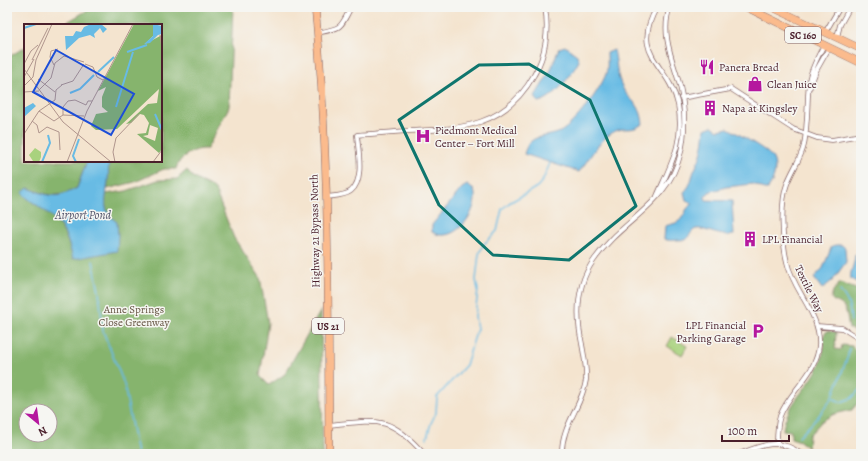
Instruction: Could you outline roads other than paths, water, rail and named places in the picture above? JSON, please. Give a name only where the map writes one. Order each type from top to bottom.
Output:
[{"type":"main road","name":"Highway 21 Bypass North","points":[[315,7],[322,92],[326,197],[329,454]]},
{"type":"main road","name":"SC 160","points":[[746,7],[861,63]]},
{"type":"main road","name":"SC 160","points":[[772,7],[826,31],[861,49]]},
{"type":"street","points":[[317,33],[339,27],[343,24],[351,7]]},
{"type":"street","points":[[326,197],[339,196],[351,191],[358,181],[357,135],[465,128],[494,117],[513,103],[530,84],[541,60],[546,39],[545,7]]},
{"type":"street","points":[[657,7],[648,26],[648,48],[674,90],[677,99],[679,118],[678,143],[670,171],[657,196]]},
{"type":"street","points":[[562,454],[564,433],[581,397],[586,380],[578,322],[579,300],[583,282],[592,262],[600,251],[663,192],[673,176],[681,153],[684,136],[682,98],[666,30],[670,7]]},
{"type":"street","points":[[826,31],[840,7]]},
{"type":"street","points":[[837,37],[840,25],[850,7]]},
{"type":"street","name":"Textile Way","points":[[777,443],[780,416],[816,360],[819,343],[817,326],[793,282],[788,268],[782,205],[787,183],[803,150],[811,72],[827,46]]},
{"type":"street","points":[[677,99],[732,90],[783,123],[805,134],[817,138],[832,140],[861,134]]},
{"type":"street","points":[[817,326],[842,328],[861,340]]},
{"type":"street","points":[[329,425],[381,422],[402,431],[424,454]]},
{"type":"street","points":[[739,454],[760,446],[777,443],[786,445],[801,454]]},
{"type":"water","points":[[565,46],[577,55],[579,61],[562,86],[544,100],[538,102],[535,96],[550,72],[559,48]]},
{"type":"water","points":[[614,50],[618,76],[621,84],[627,95],[637,105],[643,124],[632,129],[618,130],[606,137],[579,172],[524,154],[530,142],[534,139],[560,132],[573,122],[580,114],[603,81],[607,67],[607,53]]},
{"type":"water","points":[[712,126],[718,130],[728,128],[769,154],[775,165],[772,182],[768,189],[764,189],[753,184],[726,187],[709,192],[705,197],[706,200],[732,201],[734,235],[729,236],[696,229],[685,240],[664,239],[665,226],[679,221],[687,209],[693,204],[686,200],[684,192],[690,184],[701,154],[705,129]]},
{"type":"water","name":"Airport Pond","points":[[87,162],[109,162],[106,208],[109,215],[117,222],[117,251],[73,259],[69,243],[55,219],[22,193],[28,188],[52,196],[70,192],[77,188]]},
{"type":"water","points":[[467,185],[474,190],[475,198],[470,216],[457,230],[449,234],[440,235],[432,232],[432,225],[462,188]]},
{"type":"water","points":[[842,245],[845,248],[846,262],[833,280],[822,289],[814,278],[823,268],[832,246]]},
{"type":"water","points":[[861,253],[860,284],[851,279],[851,271],[855,255]]},
{"type":"waterway","points":[[427,438],[431,423],[436,413],[437,397],[466,365],[477,329],[475,316],[478,290],[476,280],[479,254],[483,245],[497,231],[502,209],[509,203],[537,187],[543,180],[550,163]]},
{"type":"waterway","points":[[93,261],[99,292],[103,331],[124,384],[137,454]]},
{"type":"waterway","points":[[840,291],[848,304],[851,321]]},
{"type":"waterway","points":[[799,437],[817,418],[832,398],[848,356],[849,348]]},
{"type":"waterway","points":[[832,398],[841,402],[852,398],[861,388]]},
{"type":"place","name":"Panera Bread","points":[[707,67]]},
{"type":"place","name":"Clean Juice","points":[[755,84]]},
{"type":"place","name":"Napa at Kingsley","points":[[710,108]]},
{"type":"place","name":"Piedmont Medical Center – Fort Mill","points":[[423,136]]},
{"type":"place","name":"LPL Financial","points":[[750,239]]},
{"type":"place","name":"LPL Financial Parking Garage","points":[[758,331]]},
{"type":"park label","name":"Anne Springs Close Greenway","points":[[134,315]]}]
